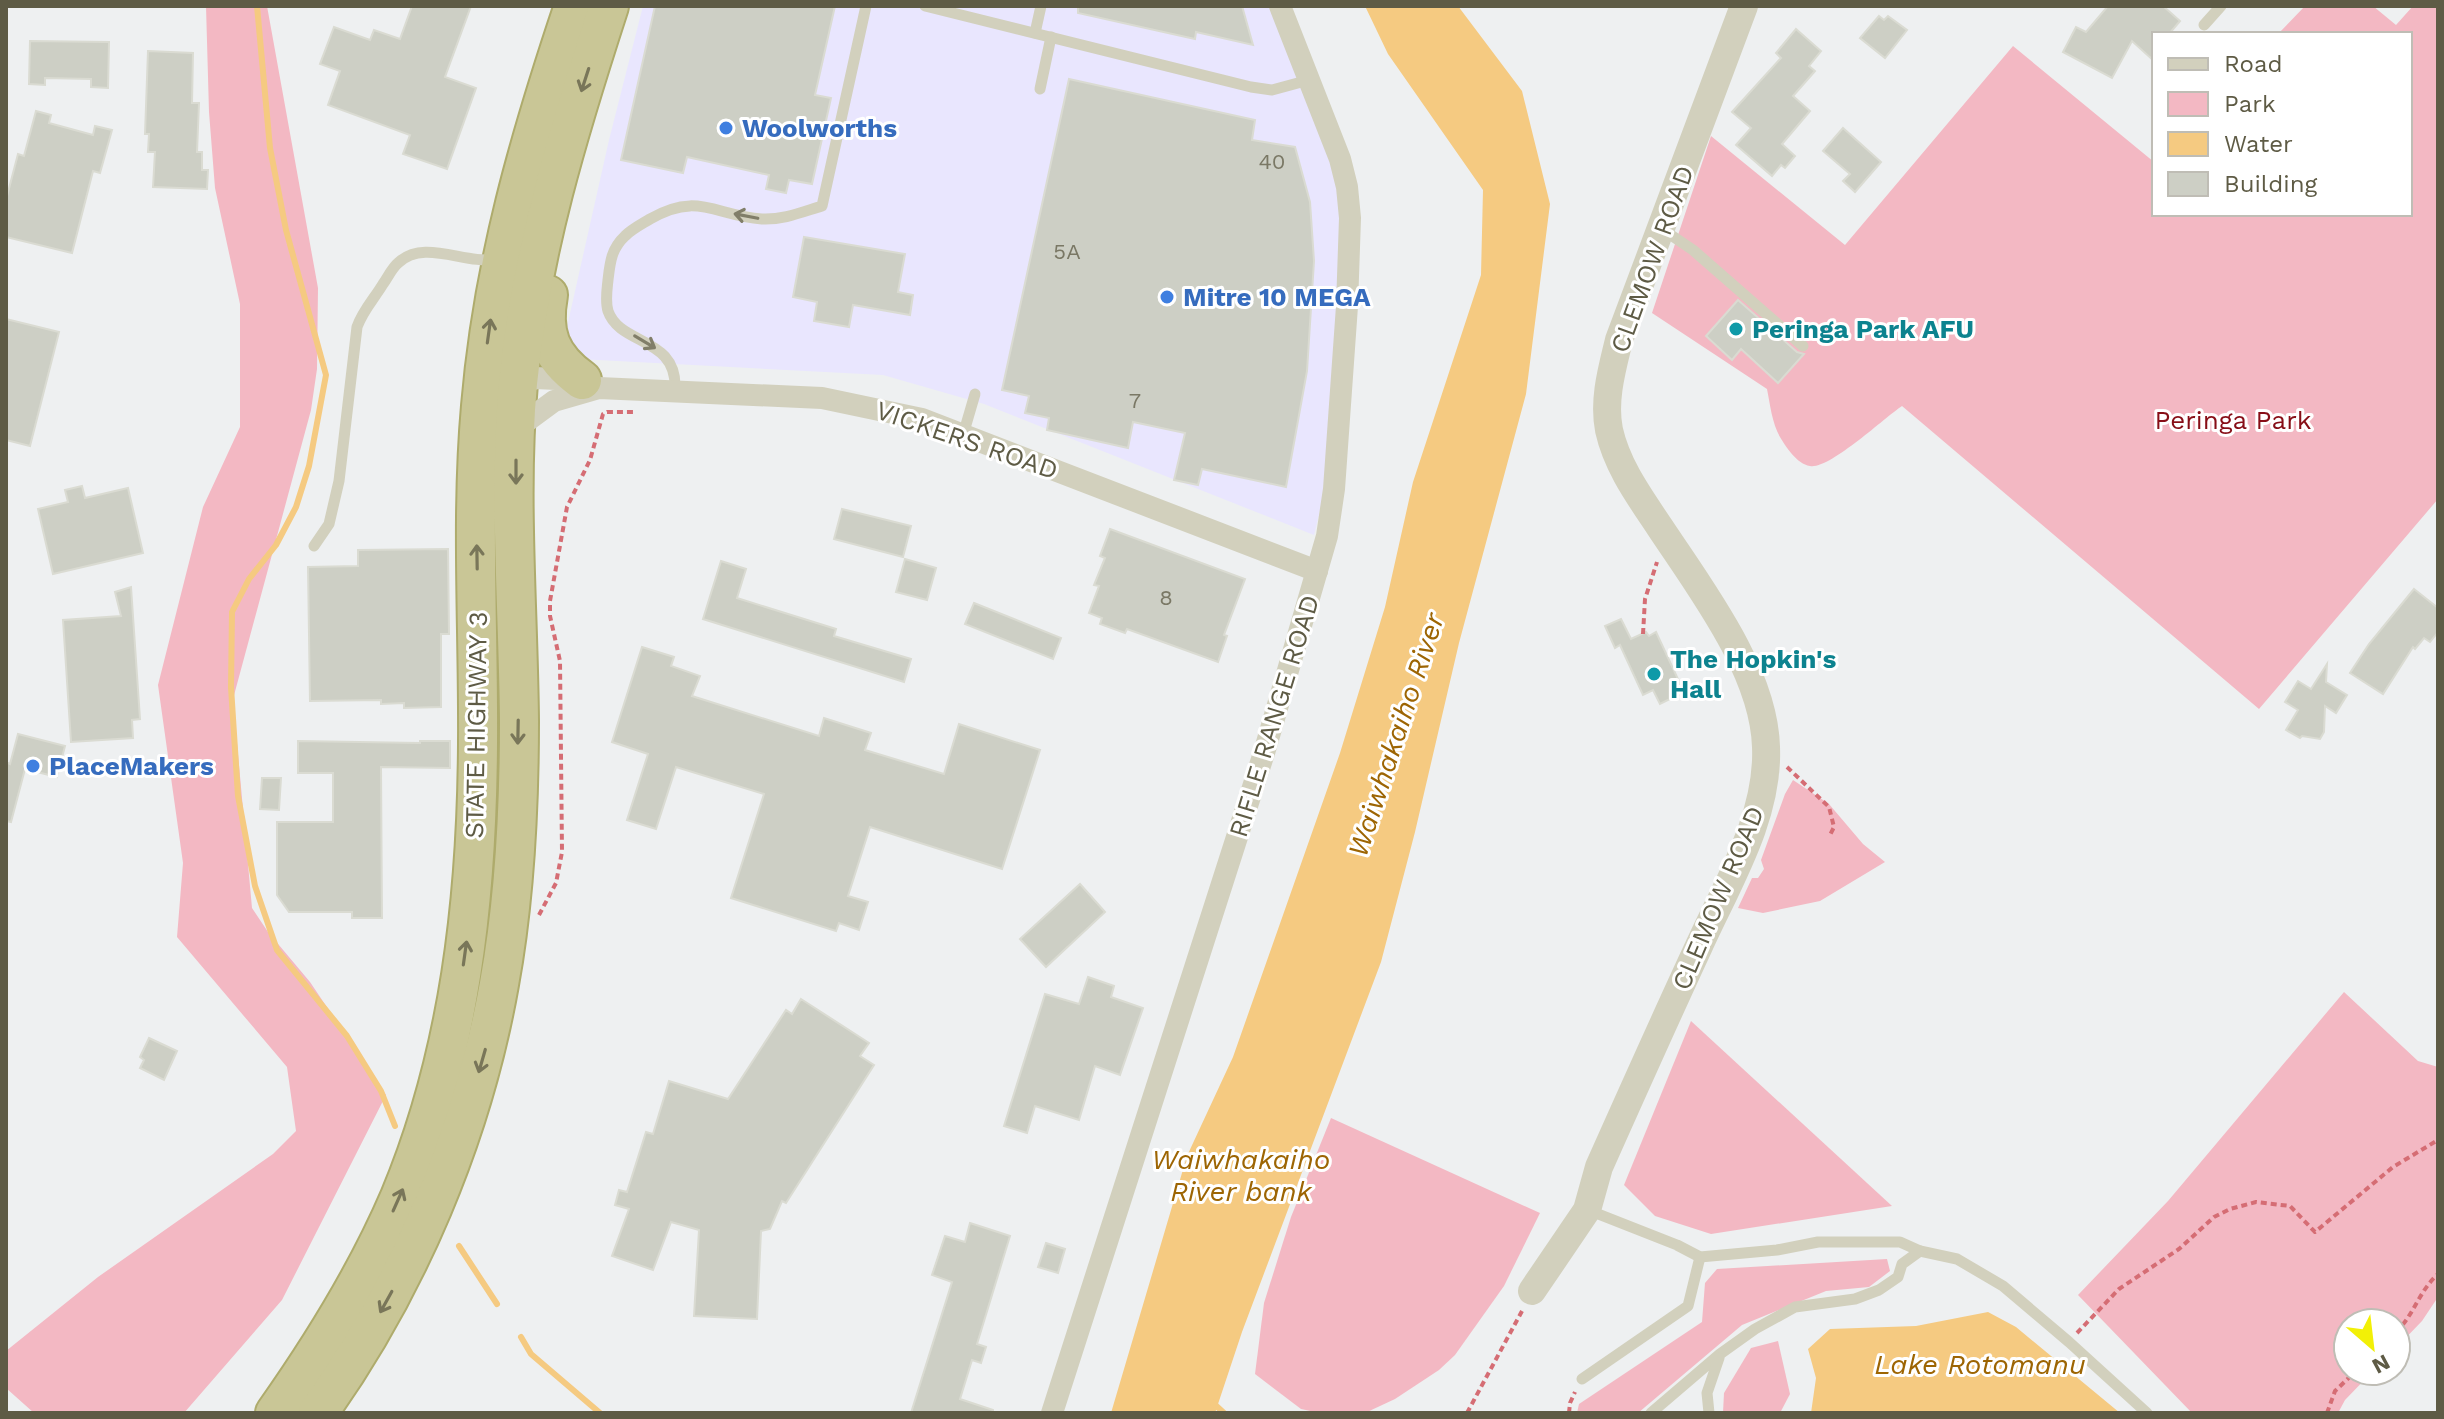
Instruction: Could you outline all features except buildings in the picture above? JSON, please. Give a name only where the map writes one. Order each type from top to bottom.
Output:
[{"type":"highway","name":"STATE HIGHWAY 3","points":[[318,1413],[392,1293],[438,1192],[469,1105],[499,985],[513,882],[517,817],[516,429],[518,384],[529,297],[520,253],[517,187],[574,6]]},
{"type":"highway","name":"STATE HIGHWAY 3","points":[[275,1413],[339,1318],[399,1200],[437,1089],[455,1013],[473,893],[478,747],[476,494],[486,347],[520,253],[562,158],[609,6]]},
{"type":"highway","points":[[562,158],[562,219],[545,310],[545,326],[557,356],[566,368],[591,384]]},
{"type":"street","name":"RIFLE RANGE ROAD","points":[[1052,1413],[1264,753],[1327,536],[1334,489],[1350,218],[1340,159],[1280,6]]},
{"type":"street","name":"CLEMOW ROAD","points":[[1532,1291],[1587,1210],[1599,1167],[1750,833],[1766,772],[1763,721],[1755,692],[1726,632],[1630,482],[1608,428],[1607,398],[1619,340],[1744,6]]},
{"type":"street","name":"VICKERS ROAD","points":[[480,409],[518,384],[535,378],[822,398],[922,419],[1317,571]]},
{"type":"street","name":"VICKERS ROAD","points":[[516,429],[554,401],[591,384]]},
{"type":"lane","points":[[675,390],[672,366],[656,349],[623,330],[608,311],[610,258],[627,234],[662,212],[687,204],[761,219],[775,219],[822,206],[866,6]]},
{"type":"lane","points":[[925,6],[1251,87],[1272,90],[1309,80]]},
{"type":"lane","points":[[1035,33],[1041,6]]},
{"type":"lane","points":[[2204,25],[2221,6]]},
{"type":"lane","points":[[1040,89],[1051,37]]},
{"type":"lane","points":[[1662,228],[1693,250],[1803,346]]},
{"type":"lane","points":[[314,546],[329,524],[339,481],[357,327],[362,312],[396,264],[410,254],[420,252],[484,261],[520,253]]},
{"type":"lane","points":[[963,435],[975,394]]},
{"type":"lane","points":[[1587,1210],[1700,1257],[1777,1250],[1818,1242],[1900,1242],[1920,1251],[1957,1259],[2003,1286],[2147,1413]]},
{"type":"lane","points":[[1651,1413],[1720,1354],[1755,1329],[1795,1307],[1855,1299],[1879,1290],[1898,1277],[1902,1264],[1920,1251]]},
{"type":"lane","points":[[1582,1379],[1688,1306],[1700,1257]]},
{"type":"lane","points":[[1709,1413],[1707,1393],[1720,1354]]},
{"type":"path","points":[[536,920],[556,883],[562,852],[560,661],[550,608],[565,517],[590,460],[603,414],[644,412]]},
{"type":"path","points":[[1643,634],[1645,599],[1658,559]]},
{"type":"path","points":[[1796,776],[1829,807],[1834,827],[1829,837]]},
{"type":"path","points":[[2069,1342],[2119,1289],[2179,1249],[2214,1217],[2256,1202],[2290,1206],[2315,1232],[2393,1167],[2438,1140]]},
{"type":"path","points":[[2412,1311],[2426,1284],[2438,1274]]},
{"type":"path","points":[[1467,1413],[1532,1291]]},
{"type":"path","points":[[1569,1413],[1570,1403],[1582,1379]]},
{"type":"path","points":[[2327,1413],[2339,1387]]},
{"type":"shaded area","points":[[643,6],[1279,6],[1346,209],[1339,434],[1314,535],[984,404],[883,375],[560,358]]},
{"type":"green space","points":[[206,6],[267,6],[318,288],[317,369],[311,410],[233,699],[252,908],[310,982],[386,1095],[282,1300],[184,1413],[34,1413],[6,1388],[6,1351],[98,1277],[273,1154],[296,1131],[287,1067],[177,937],[183,863],[158,685],[203,507],[240,427],[240,304],[215,188]]},
{"type":"green space","name":"Peringa Park","points":[[2305,6],[2373,6],[2396,25],[2413,6],[2438,6],[2438,499],[2259,709],[1902,406],[1830,460],[1819,465],[1805,465],[1780,437],[1767,389],[1652,313],[1711,136],[1845,245],[2013,46],[2152,160],[2152,216],[2412,216],[2412,32],[2280,32]]},
{"type":"green space","points":[[1793,780],[1829,804],[1863,844],[1885,862],[1820,901],[1763,913],[1738,908],[1752,878],[1758,878],[1764,869],[1761,860]]},
{"type":"green space","points":[[2344,992],[2418,1061],[2438,1067],[2438,1297],[2412,1331],[2412,1307],[2332,1307],[2332,1387],[2358,1387],[2338,1413],[2192,1413],[2078,1295],[2168,1201]]},
{"type":"green space","points":[[1691,1021],[1892,1206],[1711,1234],[1655,1216],[1624,1185]]},
{"type":"green space","points":[[1331,1118],[1540,1213],[1504,1286],[1455,1355],[1439,1370],[1395,1399],[1365,1413],[1320,1413],[1301,1409],[1255,1374],[1264,1303],[1291,1217]]},
{"type":"green space","points":[[1887,1259],[1890,1271],[1869,1287],[1826,1291],[1742,1325],[1638,1413],[1577,1413],[1579,1404],[1702,1322],[1705,1283],[1717,1269]]},
{"type":"green space","points":[[1778,1341],[1790,1394],[1780,1413],[1723,1413],[1724,1393],[1751,1348]]},
{"type":"water","name":"Waiwhakaiho River bank","points":[[1365,6],[1458,6],[1522,91],[1550,204],[1526,394],[1459,643],[1381,962],[1242,1332],[1215,1413],[1111,1413],[1187,1156],[1233,1057],[1340,753],[1385,607],[1413,482],[1481,275],[1483,190],[1388,54]]},
{"type":"water","name":"Lake Rotomanu","points":[[1988,1312],[2016,1327],[2120,1413],[1811,1413],[1816,1378],[1808,1349],[1830,1329],[1916,1326]]},
{"type":"waterway","points":[[257,6],[270,148],[286,230],[326,375],[309,466],[296,507],[276,545],[249,579],[232,612],[231,687],[238,796],[255,886],[277,950],[347,1036],[381,1091],[395,1126]]},
{"type":"waterway","points":[[459,1246],[497,1304]]},
{"type":"waterway","points":[[521,1337],[531,1354],[600,1413]]},
{"type":"waterway","points":[[1212,1402],[1224,1413]]},
{"type":"place","name":"Woolworths","points":[[726,128]]},
{"type":"place","name":"Mitre 10 MEGA","points":[[1167,297]]},
{"type":"place","name":"Peringa Park AFU","points":[[1736,329]]},
{"type":"place","name":"The Hopkin's Hall","points":[[1654,674]]},
{"type":"place","name":"PlaceMakers","points":[[33,766]]},
{"type":"water label","name":"Waiwhakaiho River","points":[[1396,735]]}]
